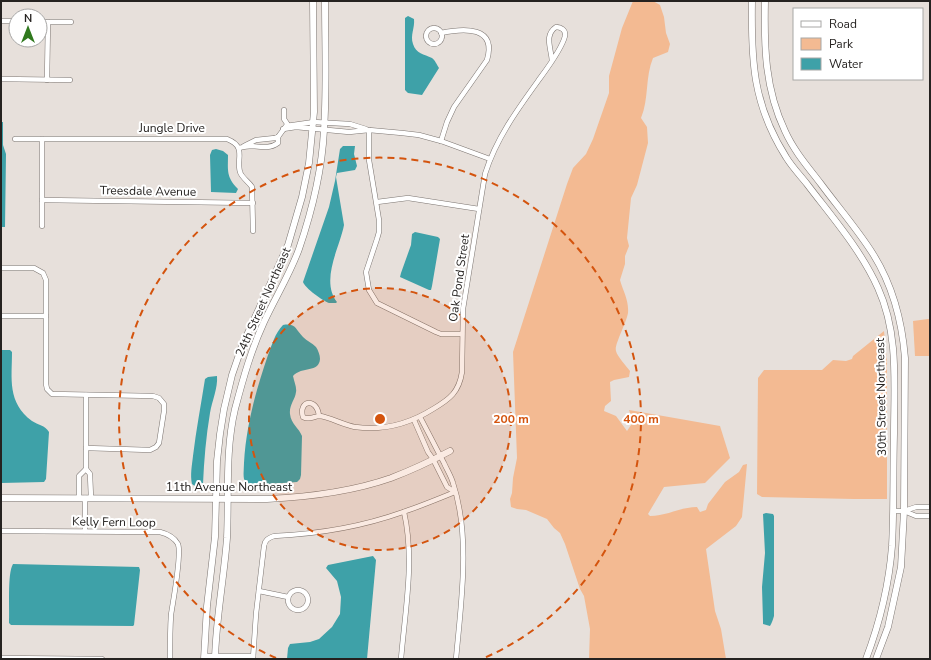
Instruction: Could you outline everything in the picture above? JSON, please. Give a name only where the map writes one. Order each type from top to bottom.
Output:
[{"type":"street","name":"24th Street Northeast","points":[[204,657],[206,613],[215,537],[217,461],[220,434],[232,375],[242,346],[278,267],[296,220],[309,164],[314,122],[314,1]]},
{"type":"street","name":"24th Street Northeast","points":[[215,657],[227,536],[228,463],[235,412],[243,378],[264,322],[288,273],[300,243],[312,203],[321,156],[325,123],[325,1]]},
{"type":"street","name":"30th Street Northeast","points":[[752,1],[753,65],[761,104],[767,121],[787,158],[867,266],[879,289],[886,308],[890,328],[894,364],[893,510],[890,567],[875,636],[866,659]]},
{"type":"street","name":"30th Street Northeast","points":[[765,1],[765,57],[771,91],[780,121],[797,153],[874,255],[884,274],[899,314],[904,339],[904,511],[901,567],[888,627],[876,659]]},
{"type":"street","points":[[48,22],[71,22]]},
{"type":"street","name":"Oak Pond Street","points":[[319,416],[353,427],[367,428],[396,426],[420,417],[449,399],[456,390],[461,381],[462,372],[463,309],[485,174],[490,159],[511,119],[552,61],[565,35],[564,30],[561,27],[556,27],[551,30],[549,36],[548,42],[551,49],[552,61]]},
{"type":"street","points":[[441,33],[456,30],[473,30],[480,33],[487,40],[489,46],[487,60],[454,107],[446,122],[441,141]]},
{"type":"street","points":[[47,80],[48,48]]},
{"type":"street","points":[[1,79],[70,80]]},
{"type":"street","points":[[284,110],[284,119],[288,125]]},
{"type":"street","points":[[239,148],[250,146],[262,148],[272,146],[278,143],[278,137],[288,125],[314,122],[350,124],[370,130]]},
{"type":"street","points":[[283,130],[296,127],[313,130],[350,132],[370,130],[408,133],[441,141],[490,159]]},
{"type":"street","points":[[370,130],[369,160],[379,220],[379,232],[366,272],[368,286],[372,296],[377,303],[436,332],[441,334],[462,334]]},
{"type":"street","points":[[239,148],[253,141],[278,137]]},
{"type":"street","name":"Jungle Drive","points":[[15,139],[224,138],[230,140],[239,148]]},
{"type":"street","points":[[42,139],[42,226]]},
{"type":"street","points":[[239,148],[240,172],[252,187],[253,230]]},
{"type":"street","points":[[377,202],[408,198],[479,209]]},
{"type":"street","name":"Treesdale Avenue","points":[[42,200],[253,202]]},
{"type":"street","points":[[1,268],[34,268],[43,273],[46,280],[47,390],[52,394],[57,395],[156,397],[161,399],[165,407],[160,440],[156,447],[150,450],[86,448]]},
{"type":"street","points":[[1,316],[46,316]]},
{"type":"street","points":[[85,532],[85,498],[90,474],[86,469],[86,395]]},
{"type":"street","points":[[420,417],[453,482],[462,530],[462,587],[456,659]]},
{"type":"street","points":[[414,420],[428,452],[447,487],[455,492]]},
{"type":"street","name":"11th Avenue Northeast","points":[[1,498],[296,498],[328,494],[390,478],[450,451]]},
{"type":"street","points":[[85,498],[80,476],[86,469]]},
{"type":"street","points":[[204,657],[253,658],[256,614],[264,546],[265,541],[269,538],[274,536],[323,532],[374,522],[455,492]]},
{"type":"street","points":[[904,511],[916,507],[930,507]]},
{"type":"street","points":[[893,510],[904,511],[916,516],[930,516]]},
{"type":"street","points":[[401,659],[409,563],[408,536],[404,512]]},
{"type":"street","name":"Kelly Fern Loop","points":[[1,531],[160,532],[170,535],[178,545],[179,556],[171,615],[170,659]]},
{"type":"street","points":[[295,589],[302,590],[307,594],[308,601],[305,607],[296,610],[290,606],[287,600],[288,596],[289,593],[295,589]]},
{"type":"street","points":[[259,591],[288,596]]},
{"type":"street","points":[[1,658],[102,659]]},
{"type":"green space","points":[[633,1],[653,1],[660,5],[670,44],[668,52],[653,58],[649,73],[645,103],[641,118],[647,127],[648,143],[637,185],[631,198],[627,238],[629,246],[625,256],[625,264],[620,280],[627,300],[628,313],[616,351],[630,371],[629,377],[610,382],[611,401],[605,406],[604,411],[616,416],[627,431],[633,422],[629,410],[720,426],[730,458],[705,483],[664,487],[648,514],[650,516],[662,515],[691,507],[697,507],[700,512],[706,510],[708,504],[725,482],[739,472],[743,465],[747,464],[742,517],[736,526],[706,549],[715,611],[721,629],[726,659],[589,659],[590,629],[584,596],[580,589],[560,533],[547,519],[526,510],[511,507],[510,499],[517,458],[513,352],[567,184],[573,168],[586,154],[593,139],[609,93],[609,76],[622,28]]},
{"type":"green space","points":[[930,319],[930,356],[915,356],[913,321]]},
{"type":"green space","points":[[884,331],[887,363],[887,499],[762,497],[757,494],[758,378],[764,370],[822,370],[833,360],[846,361],[852,359],[853,356]]},
{"type":"water","points":[[408,16],[414,19],[412,38],[414,47],[418,52],[432,58],[439,68],[422,95],[408,93],[405,90],[405,18]]},
{"type":"water","points":[[1,122],[3,122],[3,145],[6,154],[5,227],[1,227]]},
{"type":"water","points":[[343,146],[355,146],[354,154],[357,166],[355,170],[337,173],[336,177],[344,225],[333,264],[330,284],[332,293],[337,302],[329,303],[314,294],[304,285],[303,282],[329,207],[340,149]]},
{"type":"water","points":[[216,149],[223,151],[228,155],[228,173],[231,181],[238,189],[236,193],[211,192],[210,155],[212,150]]},
{"type":"water","points":[[415,232],[438,237],[440,239],[431,290],[400,277],[411,245],[412,234]]},
{"type":"water","points":[[283,325],[295,327],[303,337],[316,347],[320,357],[317,366],[301,371],[293,376],[296,390],[290,408],[290,414],[292,421],[302,436],[301,475],[297,482],[254,485],[250,484],[244,479],[245,449],[249,422],[259,381],[268,355],[276,335]]},
{"type":"water","points":[[1,350],[10,350],[12,352],[13,390],[18,406],[32,421],[43,426],[49,432],[46,479],[44,482],[1,483]]},
{"type":"water","points":[[217,376],[217,385],[207,431],[203,484],[201,487],[196,487],[192,484],[191,470],[205,379],[208,377]]},
{"type":"water","points":[[763,514],[773,514],[774,516],[774,616],[770,626],[763,624],[762,587],[765,553]]},
{"type":"water","points":[[373,556],[376,560],[367,659],[287,659],[290,644],[310,642],[319,639],[332,627],[340,614],[341,597],[337,581],[326,568],[328,565]]},
{"type":"water","points":[[13,564],[139,567],[140,570],[134,625],[11,625],[9,623],[9,584]]}]
